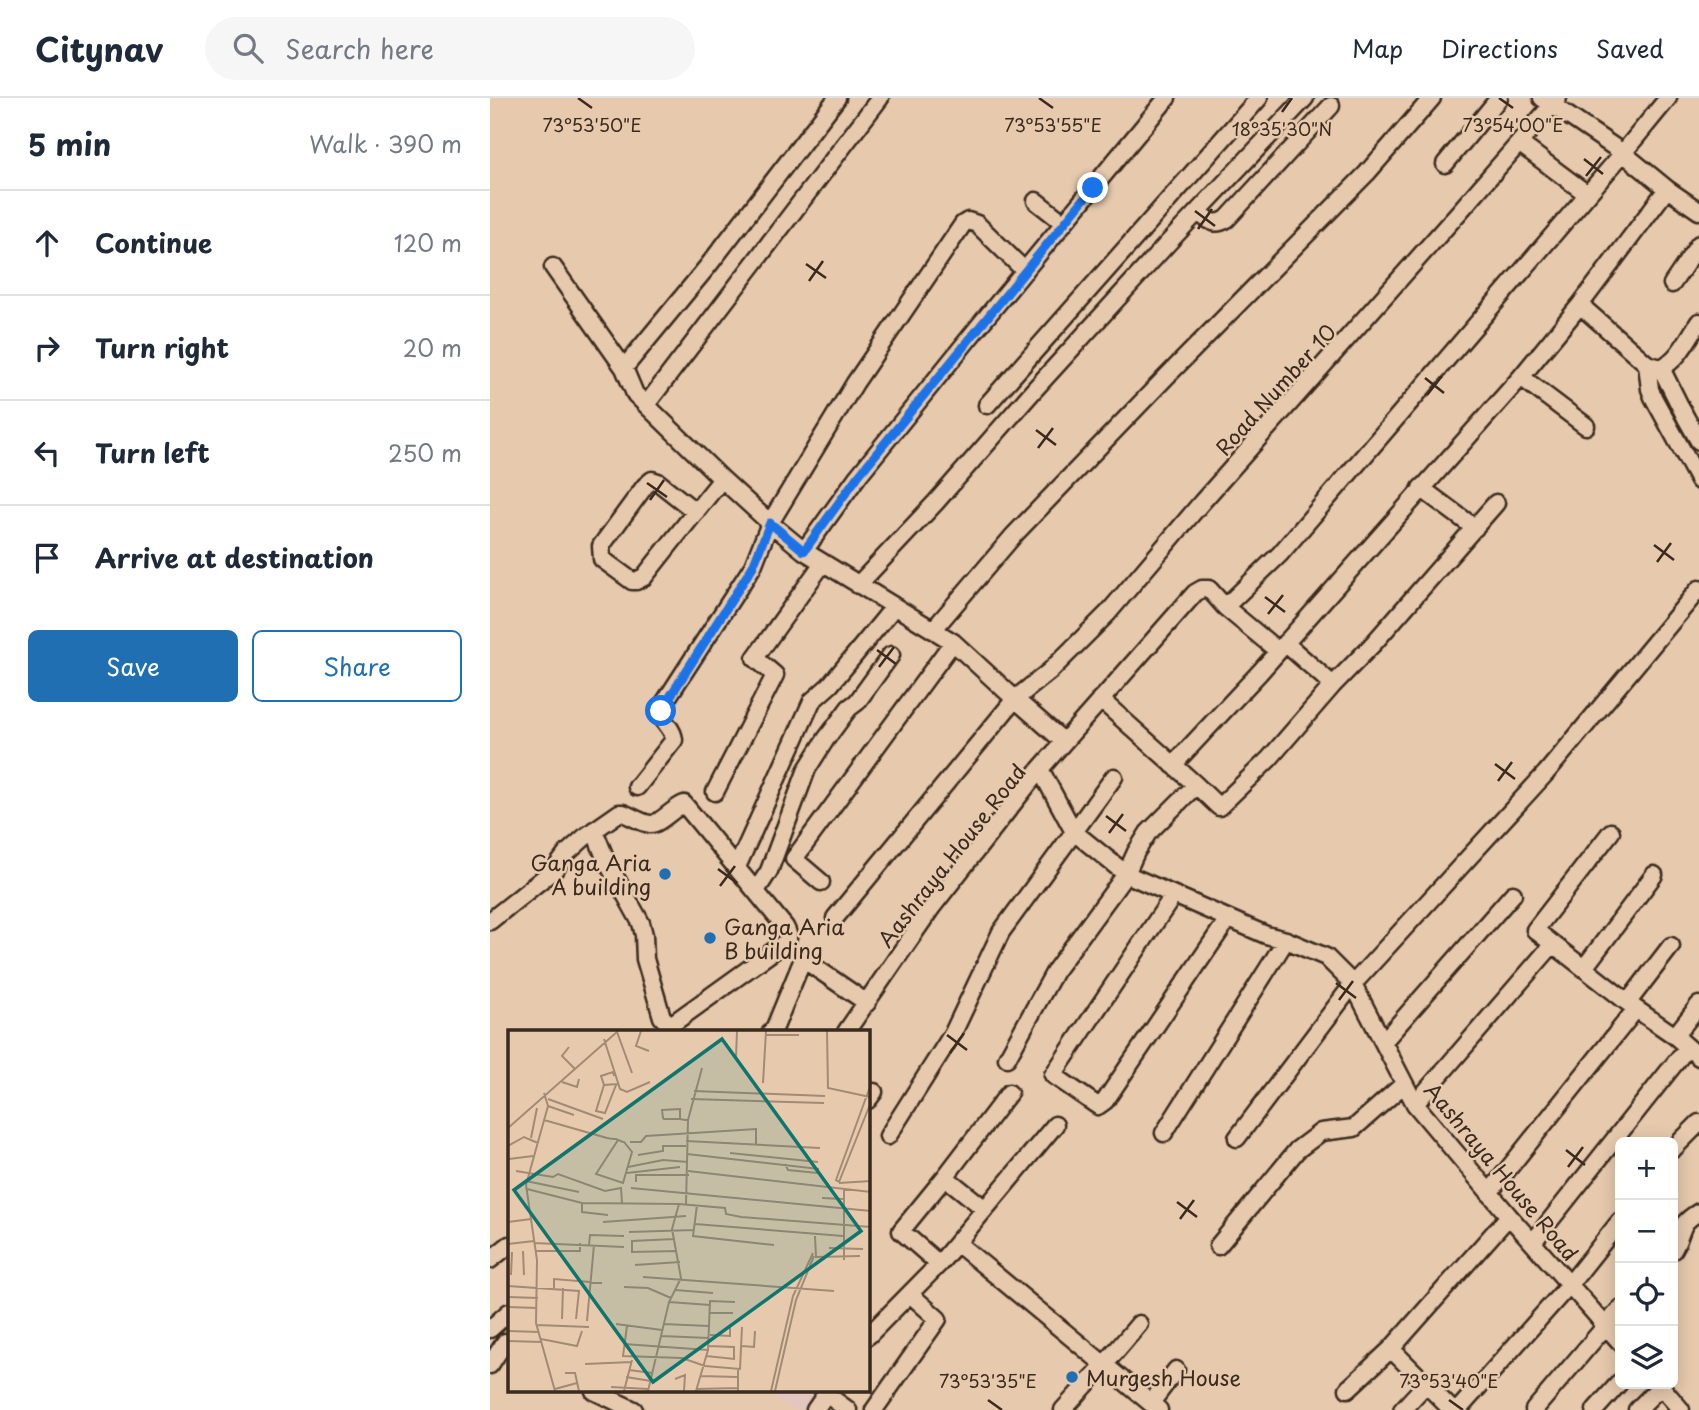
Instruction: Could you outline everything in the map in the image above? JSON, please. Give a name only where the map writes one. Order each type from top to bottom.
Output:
[{"type":"street","points":[[624,368],[708,266],[837,98]]},
{"type":"street","points":[[646,405],[880,98]]},
{"type":"street","points":[[804,551],[858,476],[1167,98]]},
{"type":"street","points":[[987,405],[1259,98]]},
{"type":"street","points":[[858,585],[1163,249],[1305,98]]},
{"type":"street","points":[[933,630],[1014,535],[1367,173],[1432,98]]},
{"type":"street","points":[[1446,164],[1499,98]]},
{"type":"street","points":[[1225,607],[1280,554],[1668,98]]},
{"type":"street","points":[[1550,100],[1699,211]]},
{"type":"street","name":"Road Number 10","points":[[835,918],[1015,699],[1050,671],[1108,613],[1202,502],[1519,143],[1550,100]]},
{"type":"street","points":[[1197,212],[1213,223],[1227,219],[1331,106]]},
{"type":"street","points":[[1519,143],[1587,194]]},
{"type":"street","points":[[1173,765],[1521,377],[1580,305],[1667,188]]},
{"type":"street","points":[[1036,201],[1064,223]]},
{"type":"street","points":[[637,787],[674,740],[672,731],[662,718],[664,703],[753,566],[770,523],[855,383],[963,224],[968,221],[977,224],[1025,271]]},
{"type":"street","points":[[1141,230],[1163,249]]},
{"type":"street","points":[[1672,284],[1699,244]]},
{"type":"street","points":[[553,267],[624,368],[635,394],[722,479],[804,551],[953,642],[1063,741]]},
{"type":"street","points":[[1580,305],[1654,366],[1699,440]]},
{"type":"street","points":[[1654,366],[1670,364],[1699,322]]},
{"type":"street","points":[[1654,366],[1650,390],[1699,481]]},
{"type":"street","points":[[1521,377],[1586,426]]},
{"type":"street","points":[[696,512],[652,480],[601,546],[602,559],[632,582],[641,579],[696,512],[722,479]]},
{"type":"street","points":[[1421,488],[1475,528]]},
{"type":"street","points":[[1100,699],[1219,807],[1269,759],[1496,503]]},
{"type":"street","points":[[715,792],[775,674],[755,658],[823,563]]},
{"type":"street","points":[[1040,769],[1195,593],[1202,589],[1209,589],[1225,607],[1333,685]]},
{"type":"street","points":[[1237,1138],[1353,984],[1546,774],[1699,589]]},
{"type":"street","points":[[737,867],[812,701],[825,690],[894,607]]},
{"type":"street","points":[[821,882],[794,859],[953,642]]},
{"type":"street","points":[[756,891],[769,871],[807,769],[826,739],[891,655]]},
{"type":"street","points":[[825,690],[849,708]]},
{"type":"street","name":"Aashraya House Road","points":[[847,1030],[932,907],[1040,769],[1074,832],[1126,874],[1266,935],[1286,940],[1326,957],[1353,984],[1415,1104],[1615,1336]]},
{"type":"street","points":[[888,1136],[953,1033],[1001,932],[1114,778]]},
{"type":"street","points":[[1007,1058],[1055,971],[1126,874],[1148,833],[1196,785]]},
{"type":"street","points":[[490,921],[555,869],[574,847],[594,830],[619,813],[650,824],[684,804],[785,927],[789,933],[786,942],[672,1024],[667,1023],[662,1017],[645,959],[641,923],[606,860],[594,830]]},
{"type":"street","points":[[1611,832],[1535,930],[1687,1047]]},
{"type":"street","points":[[1584,968],[1654,875]]},
{"type":"street","points":[[1383,1042],[1513,894]]},
{"type":"street","points":[[1173,896],[1053,1075],[1098,1106],[1105,1101],[1228,919]]},
{"type":"street","points":[[1164,1133],[1286,940]]},
{"type":"street","points":[[1415,1104],[1553,944]]},
{"type":"street","points":[[1489,1193],[1632,1005],[1671,946]]},
{"type":"street","points":[[773,1030],[803,959],[867,1003]]},
{"type":"street","points":[[1532,1242],[1687,1047],[1699,1005]]},
{"type":"street","points":[[1218,1246],[1297,1150],[1321,1132],[1354,1128],[1404,1084]]},
{"type":"street","points":[[939,1264],[901,1231],[1009,1093]]},
{"type":"street","points":[[1678,1144],[1699,1123]]},
{"type":"street","points":[[870,1334],[939,1264],[1055,1125]]},
{"type":"street","points":[[945,1177],[985,1209]]},
{"type":"street","points":[[1678,1242],[1683,1225],[1699,1212]]},
{"type":"street","points":[[1348,1389],[1391,1349],[1509,1216]]},
{"type":"street","points":[[1458,1410],[1570,1284],[1615,1227]]},
{"type":"street","points":[[957,1243],[1155,1407],[1176,1370]]},
{"type":"street","points":[[490,1260],[508,1246]]},
{"type":"street","points":[[874,1410],[938,1319],[910,1294]]},
{"type":"street","points":[[490,1365],[507,1343],[490,1330],[508,1313]]},
{"type":"street","points":[[1534,1410],[1615,1315]]},
{"type":"street","points":[[1063,1410],[1139,1324]]},
{"type":"street","points":[[1391,1349],[1452,1410]]},
{"type":"street","points":[[1402,1410],[1426,1384]]},
{"type":"street","points":[[1595,1410],[1615,1388]]},
{"type":"street","points":[[1637,1410],[1656,1389]]},
{"type":"street","points":[[1663,1389],[1681,1410]]},
{"type":"street","points":[[596,1392],[634,1410]]},
{"type":"street","points":[[816,1410],[827,1392],[848,1410]]},
{"type":"shaded area","points":[[766,1392],[820,1392],[808,1410],[794,1410]]},
{"type":"place","name":"Ganga Aria A building","points":[[665,874]]},
{"type":"place","name":"Ganga Aria B building","points":[[710,938]]},
{"type":"place","name":"Murgesh House","points":[[1072,1377]]},
{"type":"route","points":[[661,711],[753,566],[770,523],[804,551],[858,476],[1093,188]]}]
